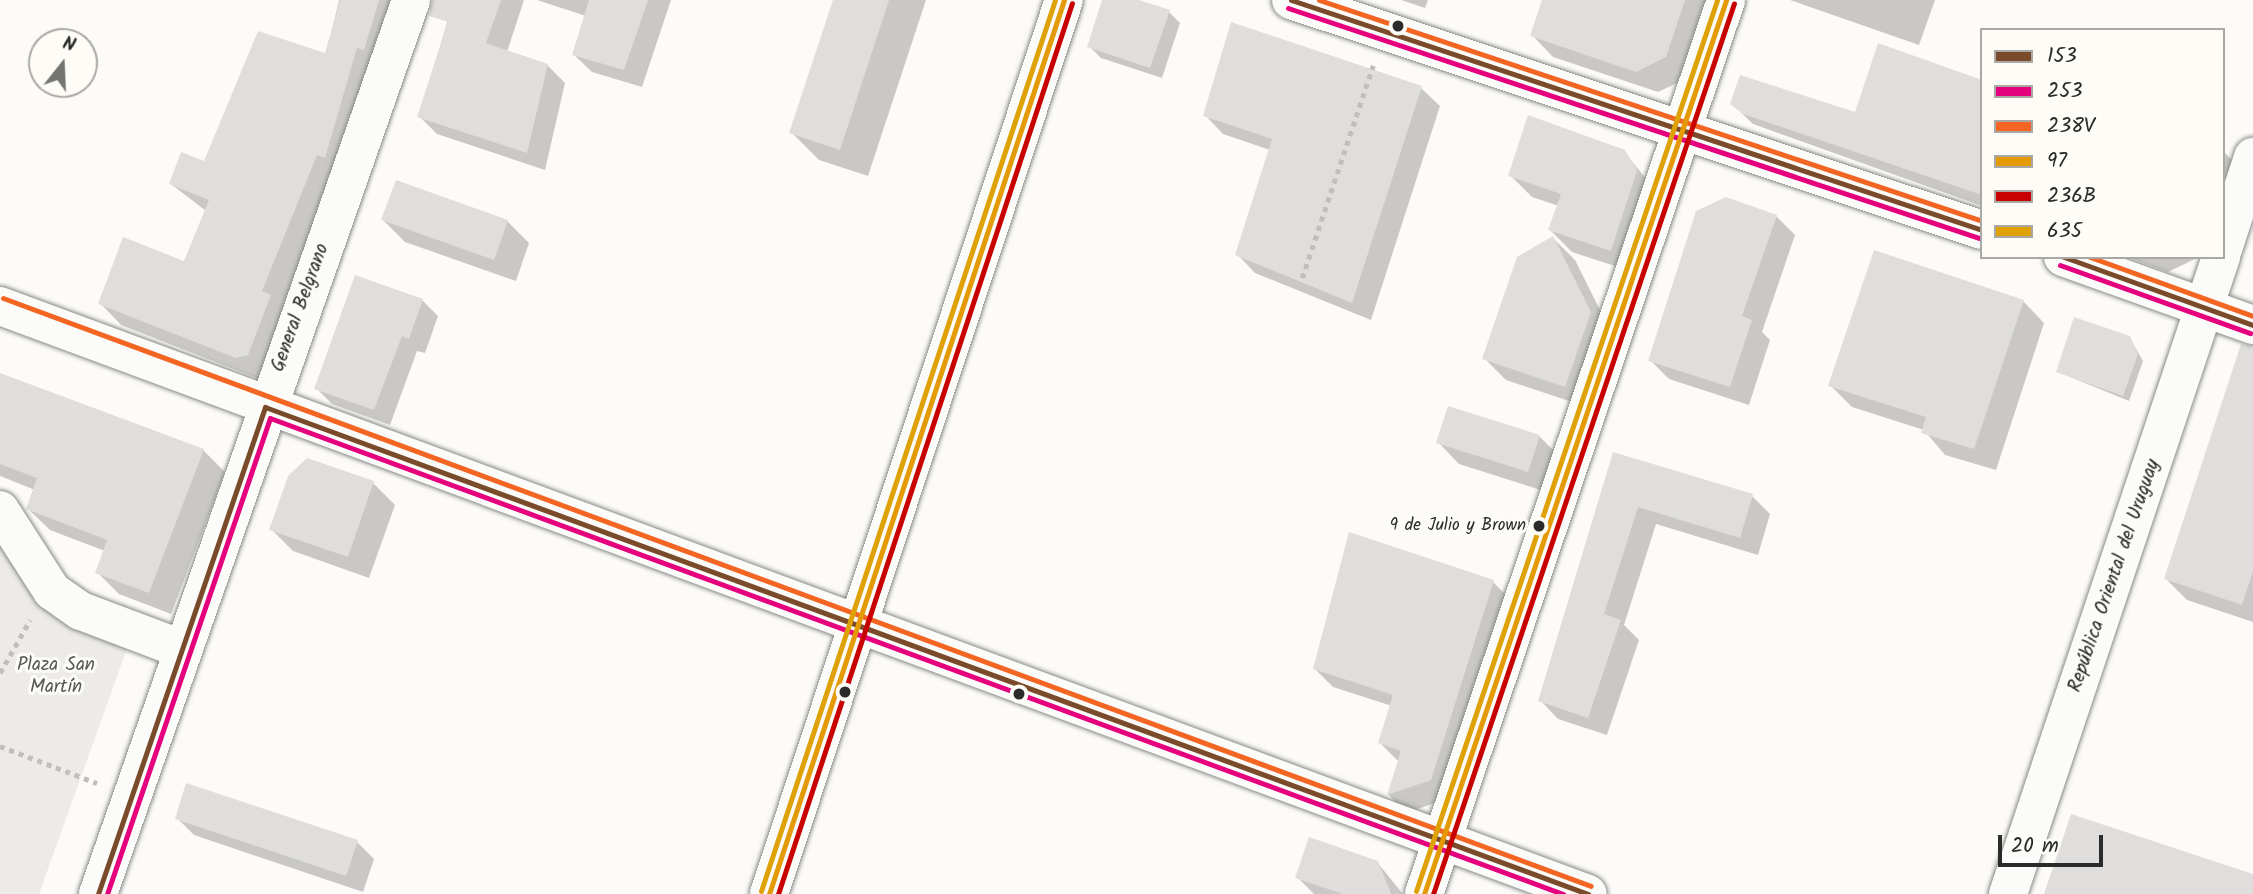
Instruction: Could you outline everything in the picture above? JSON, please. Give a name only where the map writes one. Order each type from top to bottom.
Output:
[{"type":"street","name":"General Belgrano","points":[[98,894],[133,797],[179,648],[411,0]]},
{"type":"street","points":[[769,894],[1064,0]]},
{"type":"street","points":[[1291,0],[1686,128],[1980,229]]},
{"type":"street","points":[[1424,894],[1686,128],[1726,0]]},
{"type":"street","points":[[2225,243],[2253,157]]},
{"type":"street","points":[[2069,259],[2253,325]]},
{"type":"street","name":"República Oriental del Uruguay","points":[[2008,894],[2220,259]]},
{"type":"street","points":[[0,306],[265,407],[1588,894]]},
{"type":"street","points":[[0,510],[51,591],[81,611],[179,648]]},
{"type":"path","points":[[1302,278],[1385,32]]},
{"type":"path","points":[[0,673],[26,638],[35,602],[33,564]]},
{"type":"path","points":[[0,746],[133,797]]},
{"type":"green space","name":"Plaza San Martín","points":[[0,510],[128,646],[39,894],[0,894]]},
{"type":"building","points":[[340,0],[379,0],[364,50],[357,48],[325,158],[317,155],[262,291],[271,295],[248,355],[236,358],[98,304],[123,237],[184,261],[209,200],[169,184],[181,152],[204,161],[258,31],[325,53]]},
{"type":"building","points":[[432,0],[501,0],[486,43],[548,64],[527,153],[417,117],[448,22],[429,16]]},
{"type":"building","points":[[589,0],[648,0],[624,70],[572,55]]},
{"type":"building","points":[[833,0],[889,0],[840,150],[789,133]]},
{"type":"building","points":[[1102,0],[1139,0],[1170,10],[1150,68],[1087,47]]},
{"type":"building","points":[[1542,0],[1685,0],[1666,57],[1636,72],[1530,36]]},
{"type":"building","points":[[1231,22],[1422,86],[1352,303],[1235,255],[1272,139],[1203,116]]},
{"type":"building","points":[[1878,43],[1980,79],[1980,194],[1743,114],[1730,104],[1740,75],[1855,112]]},
{"type":"building","points":[[1528,115],[1625,150],[1637,170],[1611,251],[1548,230],[1561,194],[1508,176]]},
{"type":"building","points":[[396,180],[508,220],[494,260],[381,220]]},
{"type":"building","points":[[1726,197],[1777,215],[1742,316],[1752,320],[1730,387],[1648,361],[1696,211]]},
{"type":"building","points":[[1553,236],[1591,312],[1565,387],[1482,359],[1517,257]]},
{"type":"building","points":[[1874,250],[2024,300],[1974,449],[1921,433],[1926,417],[1828,386]]},
{"type":"building","points":[[355,275],[423,299],[409,339],[402,336],[374,410],[314,389]]},
{"type":"building","points":[[2074,317],[2130,336],[2138,354],[2123,396],[2056,372]]},
{"type":"building","points":[[2241,344],[2253,346],[2253,571],[2242,605],[2164,579]]},
{"type":"building","points":[[0,373],[204,449],[149,593],[95,573],[107,540],[26,509],[37,478],[0,464]]},
{"type":"building","points":[[1448,406],[1540,435],[1528,472],[1436,443]]},
{"type":"building","points":[[1613,452],[1753,494],[1740,538],[1638,507],[1604,614],[1621,620],[1588,718],[1538,701]]},
{"type":"building","points":[[307,458],[374,481],[348,557],[269,530],[288,476]]},
{"type":"building","points":[[1349,532],[1494,580],[1431,780],[1387,795],[1401,751],[1378,743],[1393,695],[1313,669]]},
{"type":"building","points":[[186,783],[358,840],[346,876],[175,819]]},
{"type":"building","points":[[2071,814],[2253,874],[2253,894],[2044,894]]},
{"type":"building","points":[[1309,837],[1378,861],[1391,894],[1343,894],[1295,878]]},
{"type":"transit line","name":"635","points":[[761,891],[1055,0]]},
{"type":"transit line","name":"97","points":[[769,894],[1064,0]]},
{"type":"transit line","name":"153","points":[[1291,0],[1980,229]]},
{"type":"transit line","name":"238V","points":[[1319,0],[1980,220]]},
{"type":"transit line","name":"635","points":[[1416,891],[1717,0]]},
{"type":"transit line","name":"97","points":[[1424,894],[1726,0]]},
{"type":"transit line","name":"236B","points":[[778,894],[1072,3]]},
{"type":"transit line","name":"236B","points":[[1433,894],[1734,3]]},
{"type":"transit line","name":"253","points":[[1288,8],[1979,238]]},
{"type":"transit line","name":"153","points":[[2070,259],[2253,325]]},
{"type":"transit line","name":"238V","points":[[2096,259],[2253,316]]},
{"type":"transit line","name":"253","points":[[2060,265],[2250,333]]},
{"type":"transit line","name":"238V","points":[[3,298],[1591,886]]},
{"type":"transit line","name":"153","points":[[98,894],[265,407],[1588,894]]},
{"type":"transit line","name":"253","points":[[107,894],[270,418],[1563,894]]},
{"type":"place","name":"9 de Julio y Brown","points":[[1539,526]]}]
